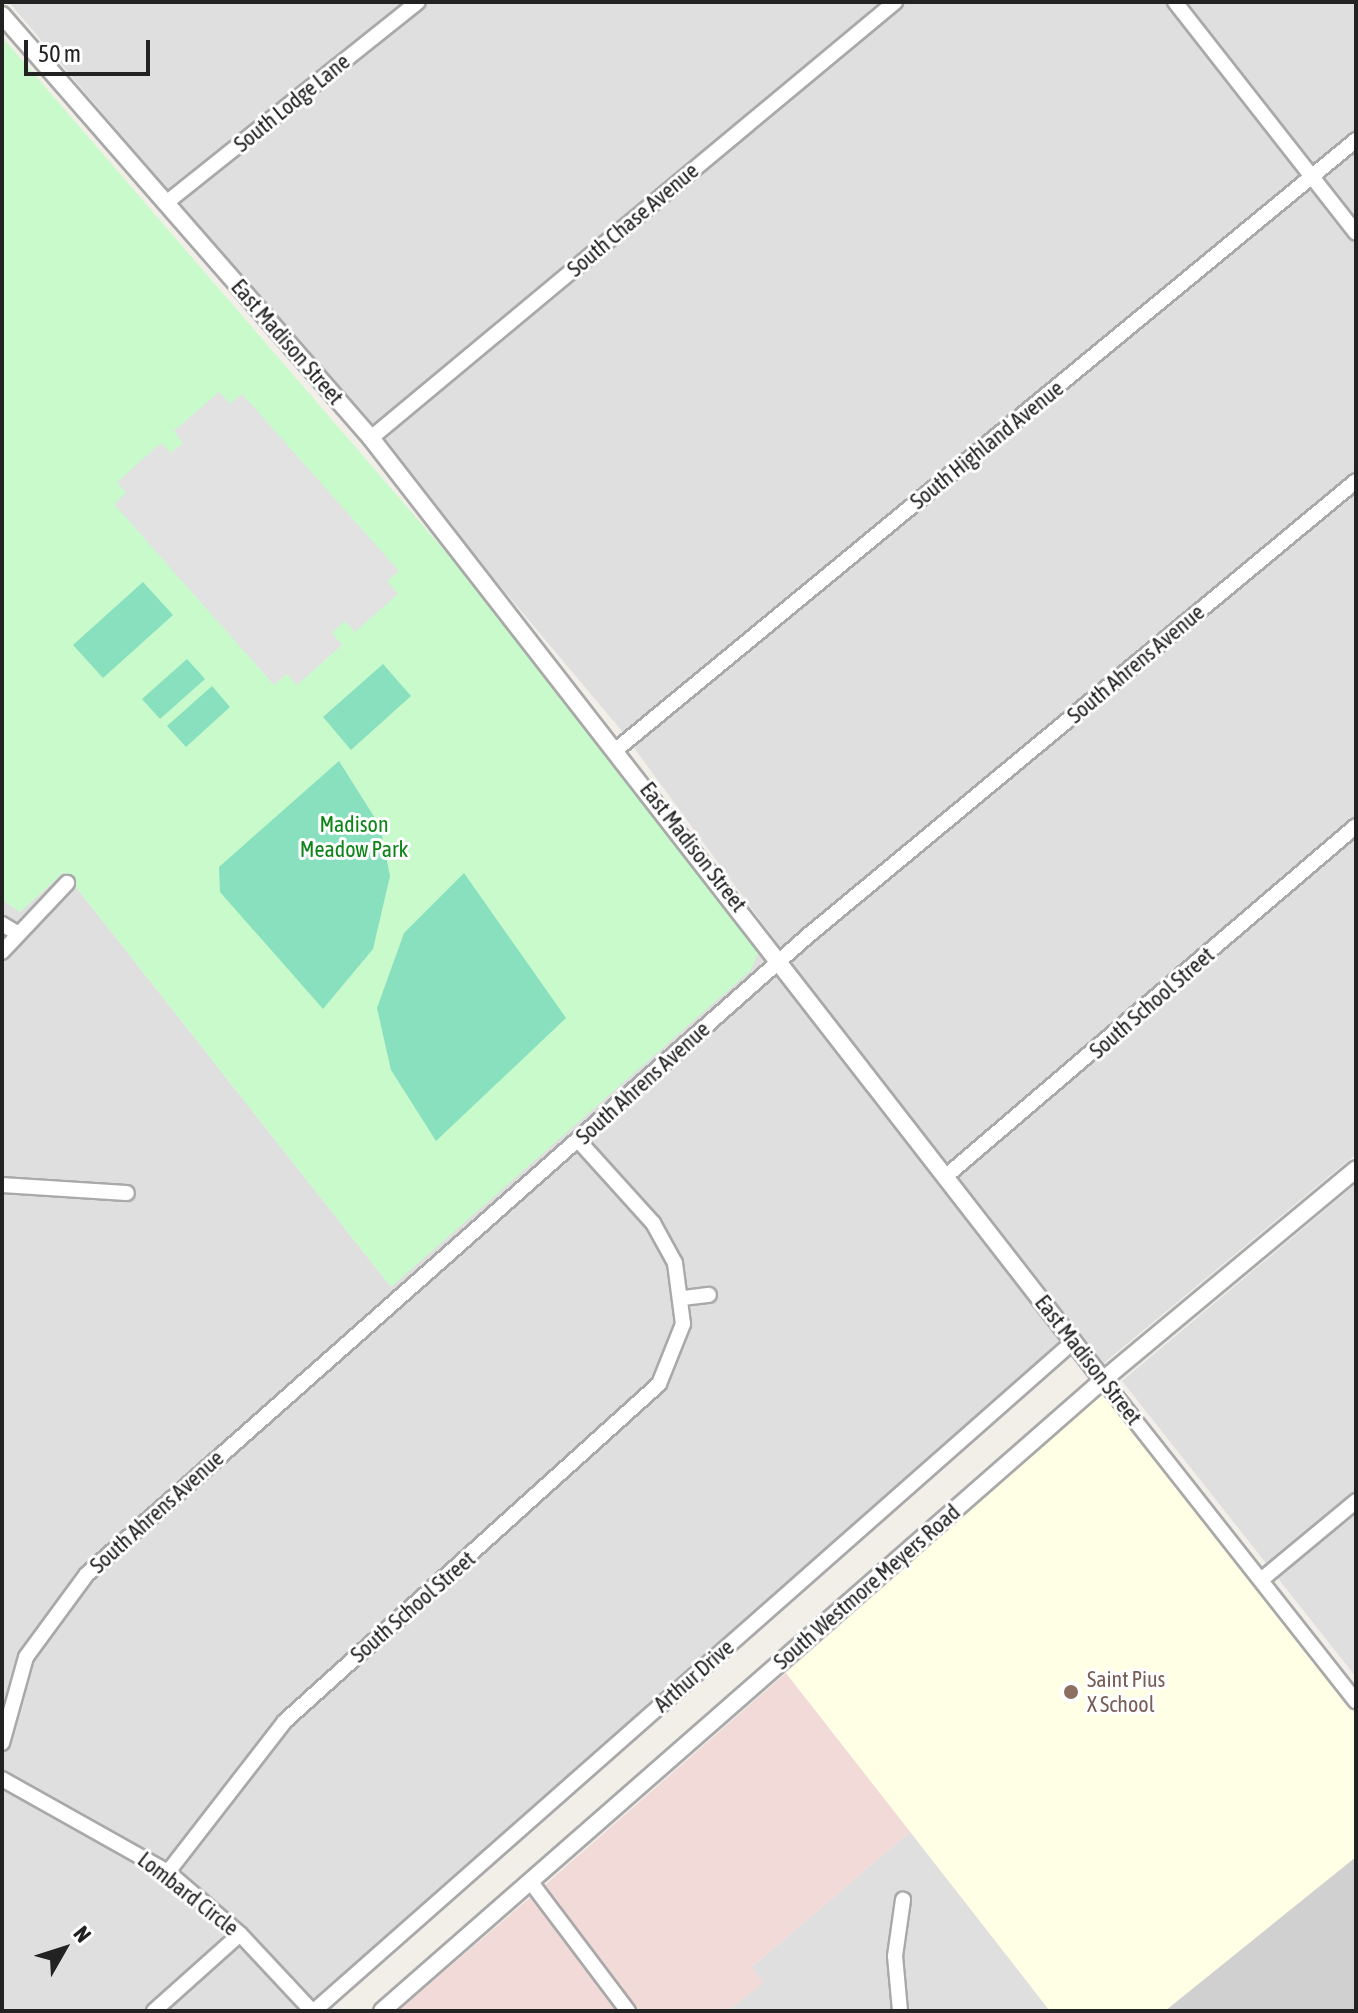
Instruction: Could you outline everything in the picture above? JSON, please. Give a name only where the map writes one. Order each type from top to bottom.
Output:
[{"type":"street","name":"South Lodge Lane","points":[[166,203],[418,2]]},
{"type":"street","name":"South Chase Avenue","points":[[371,438],[895,2]]},
{"type":"street","points":[[1175,2],[1356,233]]},
{"type":"street","name":"East Madison Street","points":[[2,15],[371,438],[617,749],[778,963],[1356,1701]]},
{"type":"street","name":"South Highland Avenue","points":[[617,749],[1356,140]]},
{"type":"street","name":"South Ahrens Avenue","points":[[2,1743],[26,1657],[87,1574],[778,963],[1356,481]]},
{"type":"street","name":"South School Street","points":[[945,1177],[1356,826]]},
{"type":"street","points":[[2,952],[67,883]]},
{"type":"street","points":[[2,924],[17,933]]},
{"type":"street","points":[[578,1140],[660,1233],[683,1298],[709,1295]]},
{"type":"street","name":"South Westmore Meyers Road","points":[[382,2011],[1103,1380],[1356,1169]]},
{"type":"street","points":[[2,1185],[127,1193]]},
{"type":"street","name":"South School Street","points":[[168,1872],[285,1721],[632,1415],[672,1357],[683,1298]]},
{"type":"street","name":"Arthur Drive","points":[[313,2011],[1074,1341]]},
{"type":"street","points":[[1261,1580],[1356,1501]]},
{"type":"street","name":"Lombard Circle","points":[[2,1779],[168,1872],[240,1934],[313,2011]]},
{"type":"street","points":[[530,1881],[628,2011]]},
{"type":"street","points":[[900,2011],[895,1956],[903,1900]]},
{"type":"street","points":[[154,2011],[240,1934]]},
{"type":"shaded area","points":[[9,2],[1356,2],[1356,1154],[1104,1363],[796,969],[621,730]]},
{"type":"shaded area","points":[[219,392],[230,404],[242,394],[399,571],[387,581],[398,594],[355,632],[345,621],[332,633],[342,645],[297,685],[287,674],[274,685],[114,504],[126,493],[117,482],[161,443],[171,453],[183,443],[174,431]]},
{"type":"shaded area","points":[[64,872],[391,1287],[758,953],[1064,1338],[300,2011],[2,2011],[2,900],[20,912]]},
{"type":"shaded area","points":[[1356,1184],[1356,1677],[1122,1381]]},
{"type":"shaded area","name":"Saint Pius X School","points":[[1102,1394],[1356,1712],[1356,1857],[1165,2011],[1050,2011],[786,1673]]},
{"type":"shaded area","points":[[786,1673],[911,1831],[752,1967],[763,1983],[728,2011],[630,2011],[544,1886]]},
{"type":"shaded area","points":[[911,1831],[1050,2011],[728,2011],[762,1983],[751,1968]]},
{"type":"shaded area","points":[[1356,1857],[1356,2011],[1165,2011]]},
{"type":"shaded area","points":[[532,1896],[618,2011],[398,2011]]},
{"type":"green space","name":"Madison Meadow Park","points":[[2,37],[482,594],[758,953],[751,970],[391,1287],[64,872],[20,912],[2,900]]},
{"type":"green space","points":[[143,582],[173,615],[103,678],[73,645]]},
{"type":"green space","points":[[187,659],[205,679],[160,719],[142,699]]},
{"type":"green space","points":[[383,664],[411,696],[351,750],[323,717]]},
{"type":"green space","points":[[212,686],[230,707],[186,747],[167,726]]},
{"type":"green space","points":[[339,761],[380,826],[390,876],[373,949],[323,1009],[220,892],[219,867]]},
{"type":"green space","points":[[464,873],[566,1018],[436,1141],[391,1070],[377,1008],[404,933]]},
{"type":"place","name":"Saint Pius X School","points":[[1071,1692]]}]
